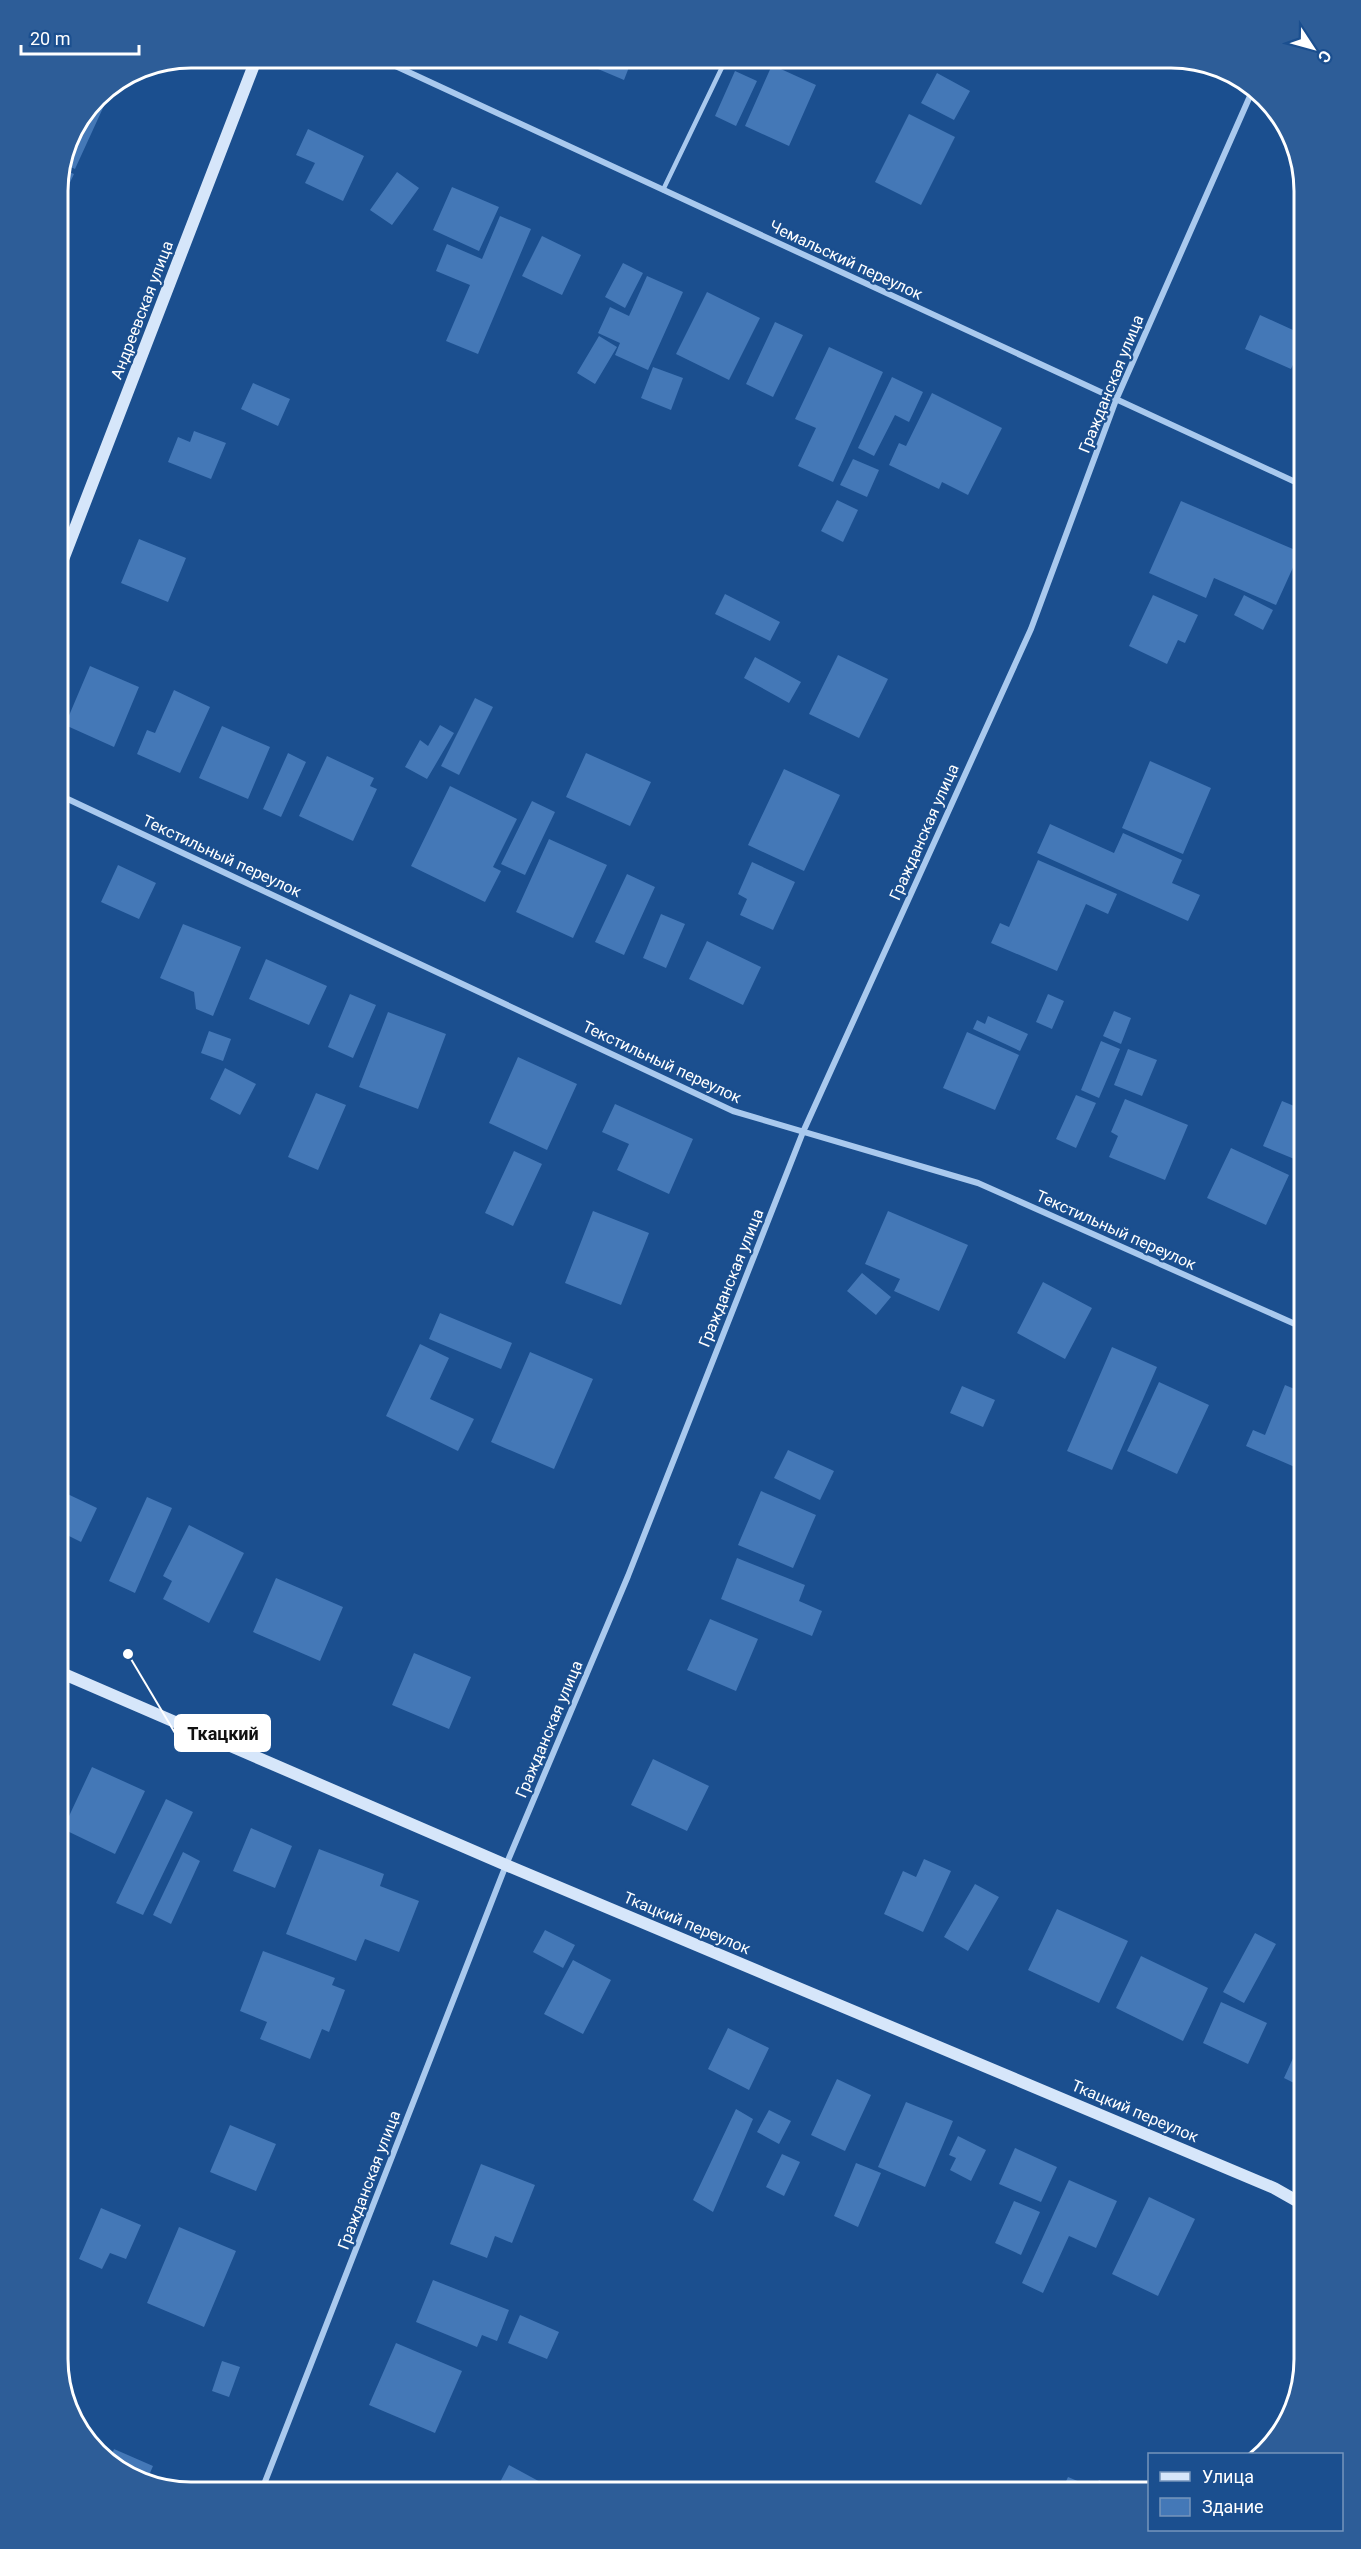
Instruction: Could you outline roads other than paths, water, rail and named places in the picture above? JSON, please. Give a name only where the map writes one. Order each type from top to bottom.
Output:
[{"type":"street","name":"Андреевская улица","points":[[68,547],[253,68]]},
{"type":"street","name":"Чемальский переулок","points":[[400,68],[1294,481]]},
{"type":"street","name":"Гражданская улица","points":[[265,2481],[506,1865],[628,1576],[803,1132],[1031,629],[1116,400],[1250,96]]},
{"type":"street","name":"Текстильный переулок","points":[[68,799],[733,1111],[978,1183],[1294,1324]]},
{"type":"street","name":"Ткацкий переулок","points":[[68,1676],[506,1865],[1274,2188],[1294,2199]]},
{"type":"lane","points":[[663,190],[722,68]]},
{"type":"place","name":"Ткацкий","points":[[128,1654]]}]
